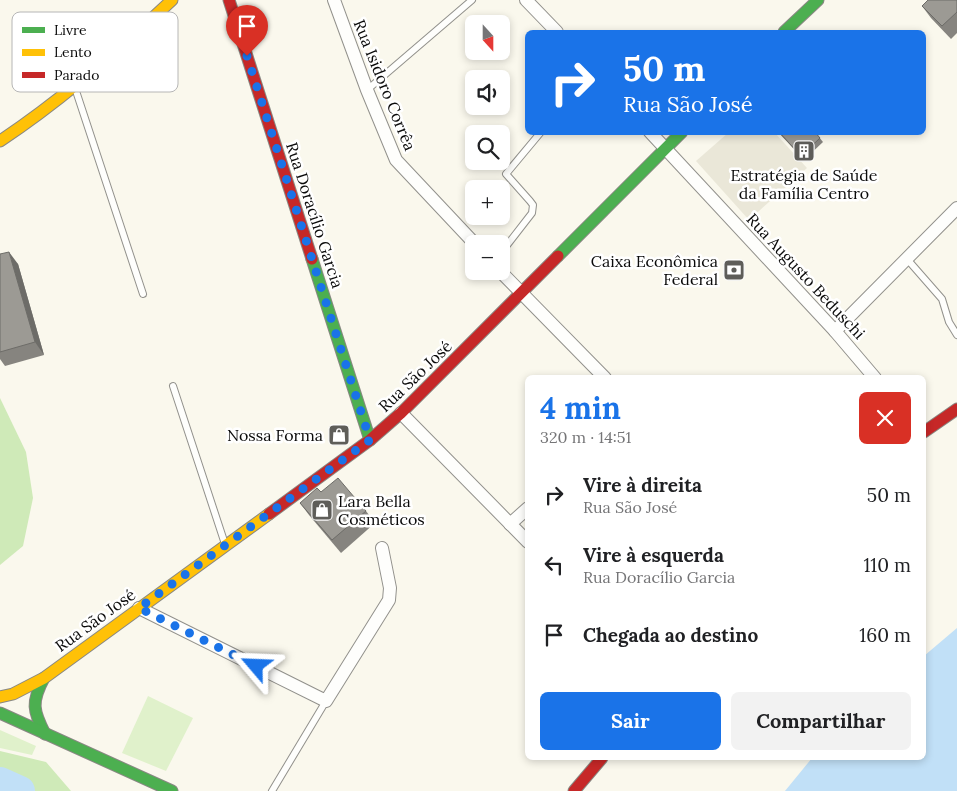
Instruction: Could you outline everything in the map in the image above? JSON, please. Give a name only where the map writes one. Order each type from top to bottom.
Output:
[{"type":"street","points":[[159,12],[172,0]]},
{"type":"street","name":"Rua Doracílio Garcia","points":[[229,0],[370,440]]},
{"type":"street","name":"Rua Isidoro Corrêa","points":[[334,0],[367,90],[396,160],[466,235]]},
{"type":"street","points":[[526,0],[555,30]]},
{"type":"street","points":[[786,30],[818,0]]},
{"type":"street","points":[[0,141],[18,130],[67,92]]},
{"type":"street","name":"Rua Augusto Beduschi","points":[[653,135],[835,330],[872,375]]},
{"type":"street","name":"Rua São José","points":[[0,697],[13,694],[44,678],[370,440],[401,413],[679,135]]},
{"type":"street","points":[[835,330],[957,208]]},
{"type":"street","points":[[509,280],[602,375]]},
{"type":"street","points":[[926,431],[957,409]]},
{"type":"street","points":[[401,413],[525,539]]},
{"type":"street","points":[[510,524],[525,511]]},
{"type":"street","points":[[139,608],[326,700],[389,600],[390,588],[382,548]]},
{"type":"street","name":"Rua São José","points":[[44,678],[35,694],[33,704],[45,734]]},
{"type":"street","points":[[0,713],[172,791]]},
{"type":"street","points":[[574,791],[600,760]]},
{"type":"lane","points":[[367,90],[472,0]]},
{"type":"lane","points":[[76,92],[143,294]]},
{"type":"lane","points":[[510,241],[534,210],[530,201],[506,174],[538,135]]},
{"type":"lane","points":[[906,259],[942,298],[949,322],[957,335]]},
{"type":"lane","points":[[172,386],[226,545]]},
{"type":"lane","points":[[272,791],[326,700]]},
{"type":"green space","points":[[0,398],[26,452],[33,498],[23,546],[0,565]]},
{"type":"green space","points":[[148,696],[193,718],[166,771],[122,753]]},
{"type":"green space","points":[[0,730],[36,746],[32,755],[0,748]]},
{"type":"green space","points":[[0,751],[46,762],[71,791],[0,791]]},
{"type":"shaded area","points":[[726,135],[777,135],[807,168],[749,220],[696,161]]},
{"type":"water","points":[[957,628],[957,791],[785,791],[810,760],[926,760],[926,654]]},
{"type":"building","points":[[928,0],[957,0],[957,12],[942,26],[922,6]]},
{"type":"building","name":"Estratégia de Saúde da Família Centro","points":[[782,135],[818,135],[820,138],[801,156]]},
{"type":"building","points":[[9,252],[35,342],[0,352],[0,254]]},
{"type":"building","points":[[338,478],[366,511],[332,540],[300,503],[317,488],[321,492]]},
{"type":"waterway","points":[[0,782],[20,791]]},
{"type":"traffic: fast","points":[[786,30],[818,0]]},
{"type":"traffic: fast","points":[[558,256],[679,135]]},
{"type":"traffic: fast","points":[[312,259],[370,440]]},
{"type":"traffic: fast","points":[[44,678],[35,700],[35,706],[38,719],[45,734]]},
{"type":"traffic: fast","points":[[0,713],[172,791]]},
{"type":"traffic: slow","points":[[159,12],[172,0]]},
{"type":"traffic: slow","points":[[0,141],[66,92]]},
{"type":"traffic: slow","points":[[0,697],[13,694],[44,678],[269,514]]},
{"type":"traffic: jam","points":[[229,0],[312,259]]},
{"type":"traffic: jam","points":[[269,514],[370,440],[401,413],[558,256]]},
{"type":"traffic: jam","points":[[926,431],[957,409]]},
{"type":"traffic: jam","points":[[574,791],[600,760]]},
{"type":"place","name":"Estratégia de Saúde da Família Centro","points":[[804,151]]},
{"type":"place","name":"Caixa Econômica Federal","points":[[734,270]]},
{"type":"place","name":"Nossa Forma","points":[[339,435]]},
{"type":"place","name":"Lara Bella Cosméticos","points":[[322,510]]},
{"type":"route","points":[[247,56],[370,440],[139,608],[256,666]]}]
